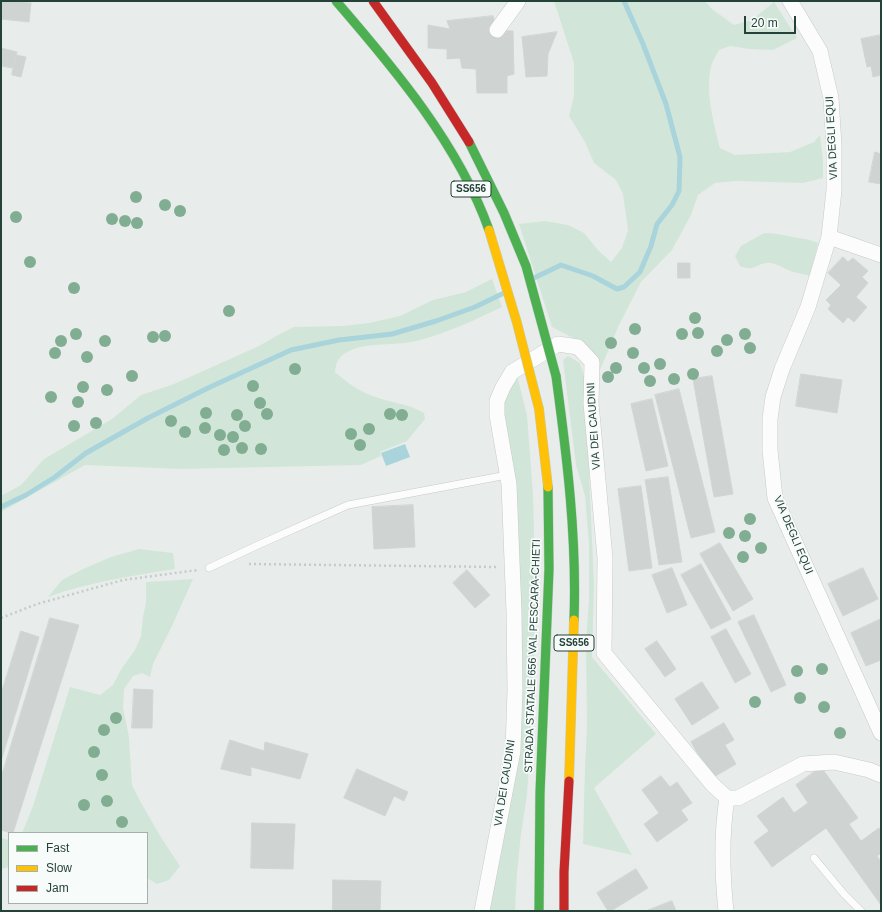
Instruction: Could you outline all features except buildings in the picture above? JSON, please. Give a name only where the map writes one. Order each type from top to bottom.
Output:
[{"type":"highway","name":"STRADA STATALE 656 VAL PESCARA-CHIETI","points":[[336,1],[372,42],[423,110],[464,175],[481,210],[493,243],[518,326],[539,409],[546,460],[549,505],[549,585],[540,788],[538,911]]},
{"type":"highway","name":"SS656","points":[[373,1],[432,83],[473,148],[504,213],[526,266],[556,376],[567,454],[572,509],[575,602],[569,784],[564,872],[564,911]]},
{"type":"street","points":[[496,30],[518,1]]},
{"type":"street","name":"VIA DEGLI EQUI","points":[[790,1],[820,51],[831,98],[834,146],[834,190],[829,236],[808,307],[782,369],[773,397],[770,419],[770,450],[775,498],[881,733]]},
{"type":"street","points":[[829,236],[881,255]]},
{"type":"street","name":"VIA DEI CAUDINI","points":[[482,911],[513,751],[515,690],[512,567],[507,475],[497,415],[497,401],[502,387],[512,372],[558,344],[578,347],[592,362],[591,403],[605,558],[604,653],[712,784],[727,798]]},
{"type":"street","points":[[726,911],[722,855],[723,824],[727,798],[738,798],[803,764],[834,762],[869,770],[881,775]]},
{"type":"lane","points":[[209,568],[348,505],[507,475]]},
{"type":"lane","points":[[814,858],[844,894],[861,911]]},
{"type":"path","points":[[248,564],[512,567]]},
{"type":"path","points":[[1,618],[37,604],[123,580],[209,568]]},
{"type":"green space","points":[[554,1],[705,1],[712,9],[734,25],[752,20],[774,2],[797,38],[773,50],[749,49],[730,46],[719,50],[713,61],[709,77],[709,87],[713,118],[720,148],[735,155],[790,152],[814,142],[820,135],[823,178],[803,183],[736,181],[715,183],[698,195],[691,215],[672,250],[641,282],[619,325],[600,370],[591,353],[575,339],[552,327],[519,224],[545,221],[568,225],[584,233],[598,250],[611,262],[622,248],[628,230],[623,194],[616,180],[594,163],[585,142],[569,116],[574,96],[574,63]]},
{"type":"green space","points":[[764,233],[806,239],[818,243],[810,276],[791,271],[771,263],[752,268],[740,266],[735,256],[741,246]]},
{"type":"green space","points":[[492,279],[502,307],[438,335],[416,341],[356,348],[343,355],[339,360],[336,365],[335,372],[348,383],[368,394],[411,407],[424,413],[425,419],[407,441],[380,452],[381,456],[361,465],[181,469],[85,465],[1,512],[1,496],[21,485],[44,459],[112,419],[141,395],[174,384],[259,346],[294,327],[343,326],[369,323],[400,316],[433,300],[466,292]]},
{"type":"green space","points":[[568,356],[580,363],[585,380],[594,584],[592,657],[656,734],[594,788],[632,855],[583,844],[587,727],[586,641],[589,601],[589,544],[585,496],[576,465],[563,360]]},
{"type":"green space","points":[[514,363],[527,415],[533,494],[536,603],[532,714],[527,795],[521,834],[515,911],[487,911],[518,747],[497,401]]},
{"type":"green space","points":[[139,549],[173,553],[175,569],[95,583],[48,597],[62,580],[111,557]]},
{"type":"green space","points":[[193,579],[153,664],[150,677],[142,673],[133,676],[124,689],[123,708],[129,737],[132,785],[162,839],[180,866],[169,880],[157,884],[148,879],[148,832],[22,832],[33,806],[70,687],[100,695],[113,685],[122,668],[135,650],[141,636],[146,603],[146,582]]},
{"type":"green space","points":[[1,838],[8,840],[8,867],[1,869]]},
{"type":"water","points":[[405,444],[410,457],[386,466],[381,453]]},
{"type":"waterway","points":[[534,278],[561,265],[593,276],[617,289],[624,287],[640,272],[651,246],[657,224],[672,205],[679,191],[680,157],[666,104],[643,44],[624,1]]},
{"type":"waterway","points":[[1,507],[26,495],[55,477],[86,453],[148,418],[208,388],[291,350],[339,340],[392,334],[436,321],[475,307],[504,293]]},
{"type":"traffic: fast","points":[[336,1],[402,80],[443,138],[461,168],[489,230]]},
{"type":"traffic: fast","points":[[469,142],[504,213],[526,266],[556,376]]},
{"type":"traffic: fast","points":[[556,376],[573,528],[575,589],[574,620]]},
{"type":"traffic: fast","points":[[539,911],[540,793],[549,569],[548,487]]},
{"type":"traffic: slow","points":[[489,230],[517,323],[539,409]]},
{"type":"traffic: slow","points":[[539,409],[548,487]]},
{"type":"traffic: slow","points":[[569,781],[574,620]]},
{"type":"traffic: jam","points":[[373,1],[432,83],[469,142]]},
{"type":"traffic: jam","points":[[564,911],[564,872],[569,781]]}]
